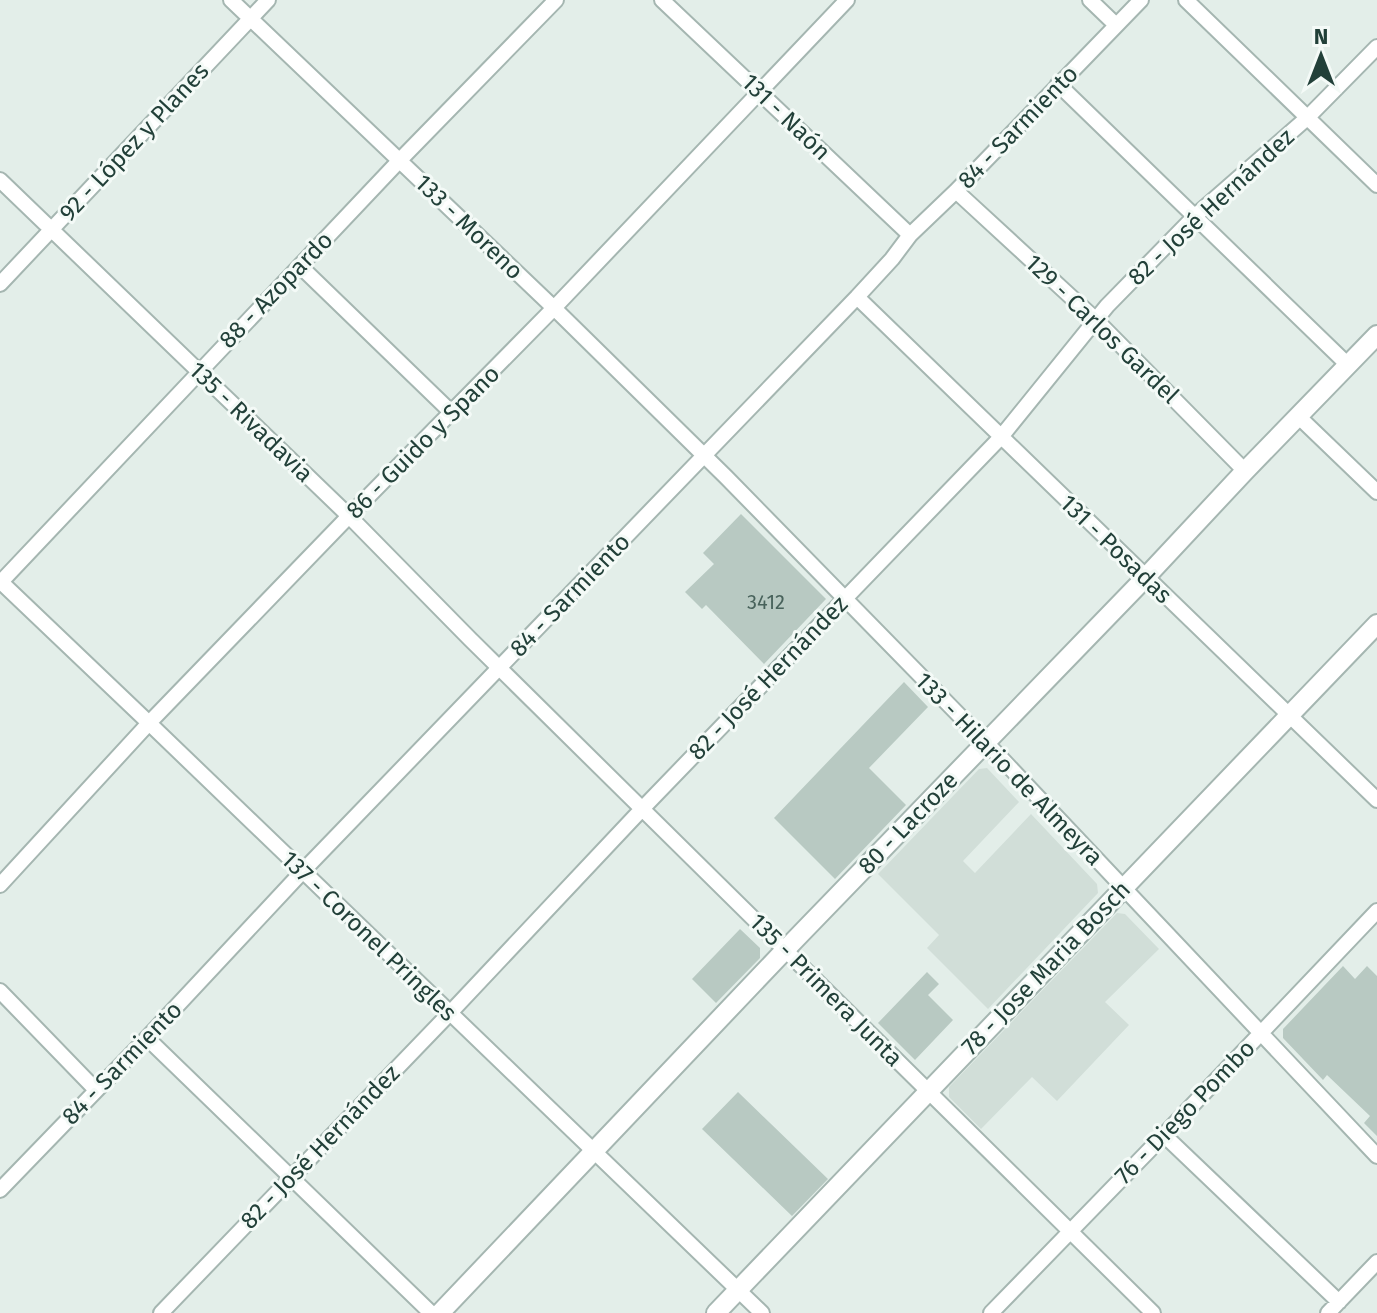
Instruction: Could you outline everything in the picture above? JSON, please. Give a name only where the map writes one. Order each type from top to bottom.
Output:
[{"type":"street","name":"133 - Moreno","points":[[231,0],[704,455]]},
{"type":"street","name":"92 - López y Planes","points":[[0,284],[268,0]]},
{"type":"street","name":"88 - Azopardo","points":[[0,582],[556,0]]},
{"type":"street","name":"131 - Naón","points":[[662,0],[910,235]]},
{"type":"street","name":"86 - Guido y Spano","points":[[0,885],[149,723],[554,308],[847,0]]},
{"type":"street","points":[[1090,0],[1116,25]]},
{"type":"street","name":"84 - Sarmiento","points":[[0,1190],[857,297],[910,235],[1141,0]]},
{"type":"street","points":[[1186,0],[1377,185]]},
{"type":"street","name":"82 - José Hernández","points":[[161,1313],[1001,437],[1095,319],[1195,216],[1307,118],[1377,47]]},
{"type":"street","points":[[1058,84],[1348,365]]},
{"type":"street","name":"135 - Rivadavia","points":[[0,180],[349,516],[500,668]]},
{"type":"street","name":"129 - Carlos Gardel","points":[[956,191],[1095,319],[1245,471]]},
{"type":"street","points":[[300,266],[452,413]]},
{"type":"street","name":"131 - Posadas","points":[[857,297],[1377,800]]},
{"type":"street","name":"80 - Lacroze","points":[[440,1313],[1377,335]]},
{"type":"street","points":[[1299,417],[1377,492]]},
{"type":"street","name":"133 - Hilario de Almeyra","points":[[704,455],[986,743],[1377,1156]]},
{"type":"street","name":"137 - Coronel Pringles","points":[[0,582],[762,1313]]},
{"type":"street","name":"78 - Jose Maria Bosch","points":[[716,1313],[1377,624]]},
{"type":"street","name":"135 - Primera Junta","points":[[500,668],[1153,1313]]},
{"type":"street","name":"76 - Diego Pombo","points":[[991,1313],[1377,911]]},
{"type":"street","points":[[0,991],[96,1090]]},
{"type":"street","points":[[147,1038],[431,1313]]},
{"type":"street","points":[[1164,1135],[1339,1302]]},
{"type":"street","points":[[1328,1313],[1377,1262]]},
{"type":"shaded area","points":[[987,768],[1019,802],[963,861],[975,873],[1031,814],[1097,884],[1098,893],[988,1009],[927,948],[939,935],[878,874],[979,769]]},
{"type":"shaded area","points":[[1117,913],[1125,914],[1159,949],[1105,1002],[1129,1025],[1057,1101],[1032,1077],[981,1129],[949,1097],[949,1087]]},
{"type":"building","points":[[741,514],[826,599],[764,664],[706,605],[702,609],[685,592],[714,564],[703,553]]},
{"type":"building","points":[[904,682],[928,707],[869,768],[906,805],[835,879],[774,818]]},
{"type":"building","points":[[740,929],[760,948],[760,958],[716,1003],[692,979]]},
{"type":"building","points":[[1343,966],[1355,979],[1367,966],[1377,976],[1377,1136],[1364,1123],[1370,1116],[1327,1075],[1323,1080],[1283,1038],[1283,1029]]},
{"type":"building","points":[[927,972],[939,984],[928,995],[953,1020],[915,1060],[878,1023]]},
{"type":"building","points":[[738,1092],[828,1179],[792,1216],[702,1129]]}]
